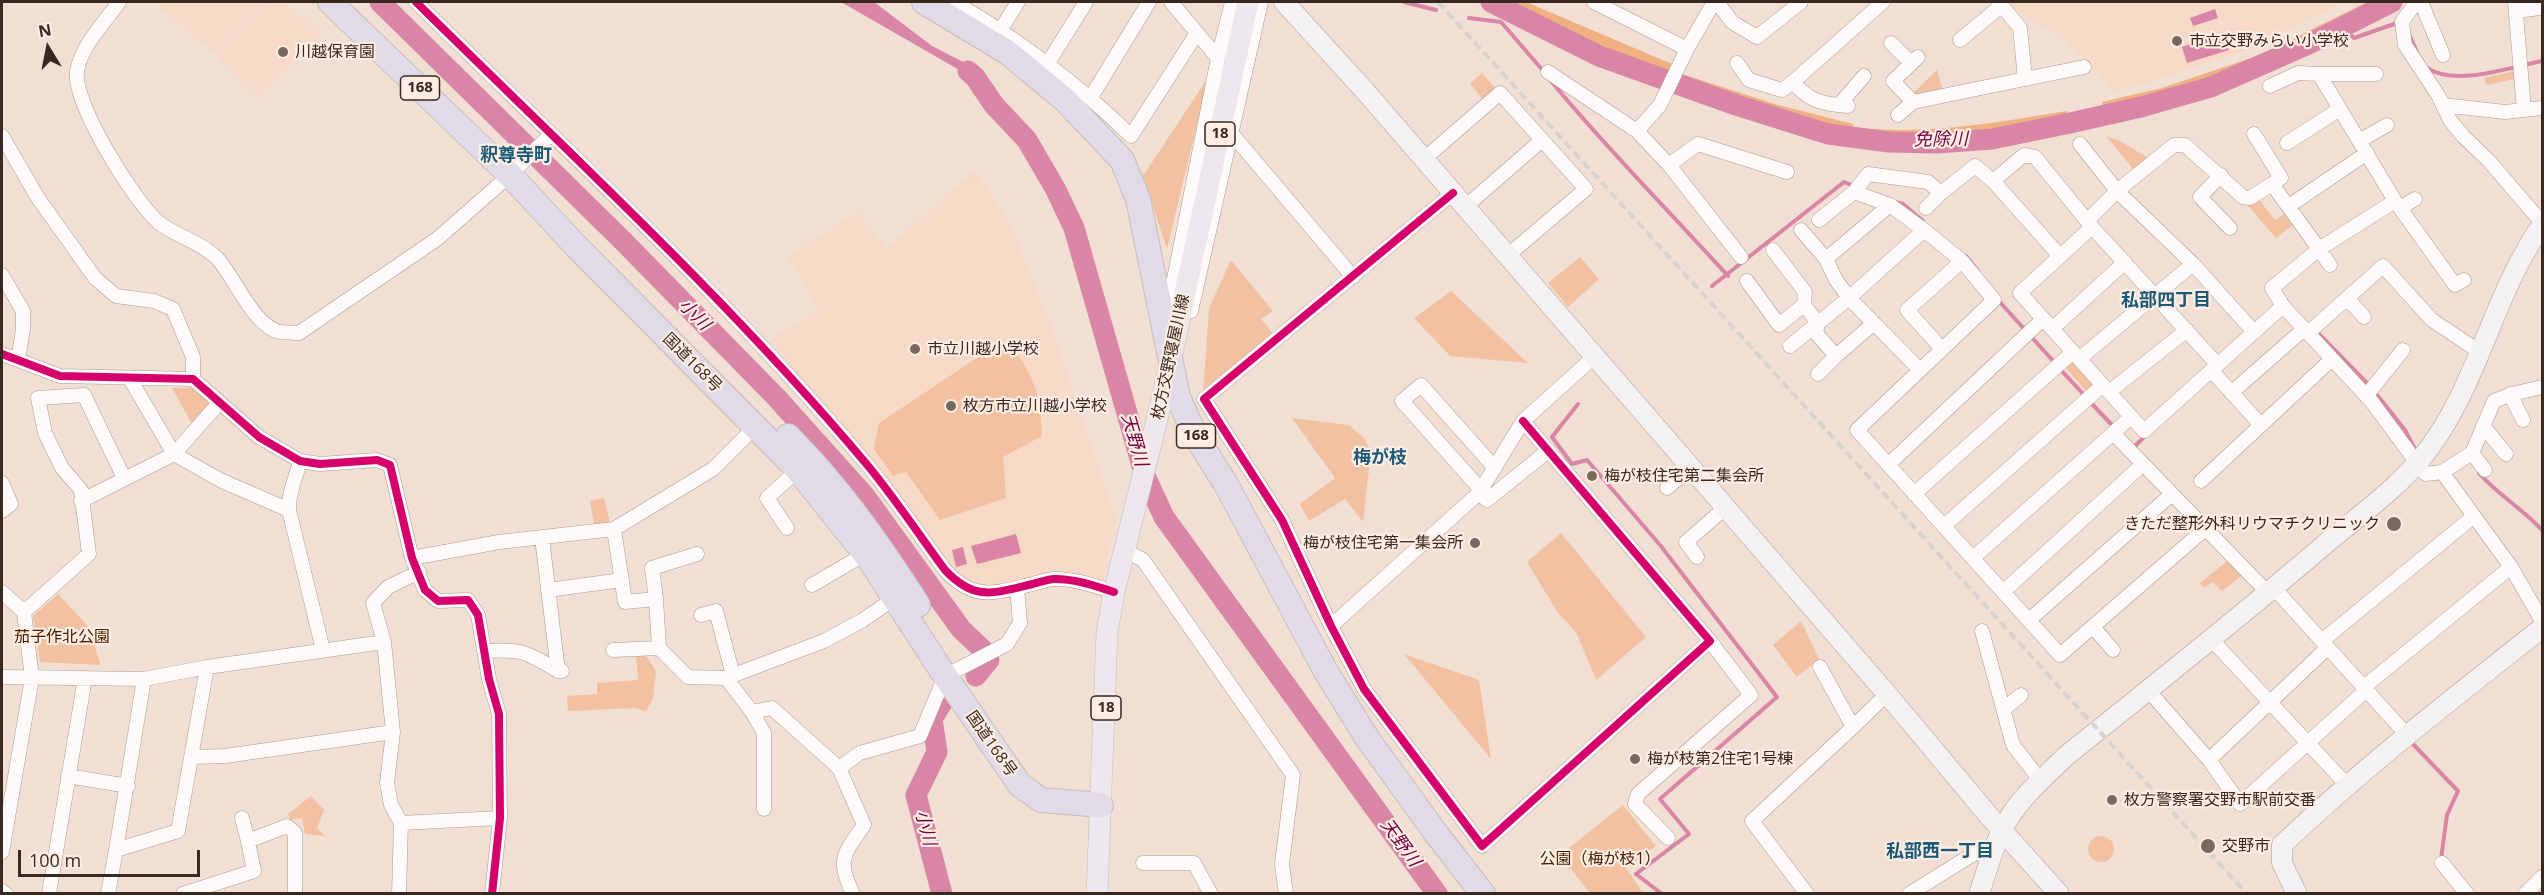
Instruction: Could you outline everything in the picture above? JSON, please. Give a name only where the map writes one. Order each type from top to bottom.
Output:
[{"type":"highway","name":"国道168号","points":[[330,2],[515,170],[576,246],[798,470],[865,554],[895,598],[952,672]]},
{"type":"highway","name":"国道168号","points":[[349,2],[515,170],[817,465],[869,530],[1020,785],[1041,800],[1101,805]]},
{"type":"highway","name":"168","points":[[924,2],[1007,52],[1065,100],[1122,160],[1138,199],[1178,397],[1196,435],[1227,486],[1325,670],[1367,738],[1483,894]]},
{"type":"main road","name":"枚方交野寝屋川線","points":[[1097,894],[1107,632],[1114,592],[1170,366],[1248,2]]},
{"type":"street","points":[[119,2],[85,50],[76,72],[80,98],[121,174],[142,207],[160,224],[198,244],[216,258],[261,320],[279,331],[299,333],[438,239],[515,170],[550,134]]},
{"type":"street","points":[[416,2],[662,242],[783,369],[871,470],[945,570],[959,584],[975,591],[994,593],[1053,579],[1078,581],[1114,592]]},
{"type":"street","points":[[954,2],[1001,29],[1048,63],[1091,97],[1131,136],[1197,33]]},
{"type":"street","points":[[1001,29],[1018,2]]},
{"type":"street","points":[[1048,63],[1086,2]]},
{"type":"street","points":[[1091,97],[1149,2]]},
{"type":"street","points":[[1172,2],[1218,58]]},
{"type":"street","points":[[1170,366],[1169,304],[1218,58],[1232,2]]},
{"type":"street","points":[[1170,366],[1185,336],[1261,2]]},
{"type":"street","points":[[1284,2],[1424,159],[2059,894]]},
{"type":"street","points":[[1594,2],[1687,49]]},
{"type":"street","points":[[1637,130],[1660,105],[1687,49],[1715,2],[1732,22],[1759,40],[1796,9]]},
{"type":"street","points":[[1743,66],[1749,80],[1782,90],[1836,49],[1883,2]]},
{"type":"street","points":[[1978,894],[2002,830],[2011,815],[2041,781],[2066,756],[2271,591],[2416,464],[2448,420],[2518,262],[2542,224],[2489,161],[2450,120],[2405,45],[2402,22],[2419,2],[2443,55]]},
{"type":"street","points":[[1960,40],[2001,3],[2020,28],[2025,78]]},
{"type":"street","points":[[2524,110],[2516,6],[2539,8]]},
{"type":"street","points":[[1891,44],[1915,60],[1893,81],[1913,102]]},
{"type":"street","points":[[1898,115],[1913,102],[1979,84],[2084,67]]},
{"type":"street","points":[[1548,72],[1579,99],[1637,130],[1669,165],[1741,257]]},
{"type":"street","points":[[2270,86],[2298,73],[2376,74]]},
{"type":"street","points":[[2319,74],[2398,205],[2455,285],[2464,280]]},
{"type":"street","points":[[1793,82],[1805,96],[1818,102],[1844,106],[1864,76]]},
{"type":"street","points":[[1424,159],[1500,93],[1586,189],[1507,256]]},
{"type":"street","points":[[2443,105],[2505,112],[2542,108]]},
{"type":"street","points":[[2288,143],[2340,109]]},
{"type":"street","points":[[2359,141],[2387,124]]},
{"type":"street","points":[[1232,134],[1353,277]]},
{"type":"street","points":[[2254,134],[2281,178],[2250,198],[2243,197],[2186,145],[2174,145],[2117,191],[2090,224],[2020,293],[2039,328],[2076,356],[2106,389],[2120,426],[2143,464],[2205,529],[2271,591],[2406,734]]},
{"type":"street","points":[[2,136],[38,198],[95,278],[116,296],[154,301],[173,309],[193,357],[193,379]]},
{"type":"street","points":[[1542,140],[1353,277],[1204,399],[1282,520],[1331,626],[1364,689],[1482,846],[1710,641]]},
{"type":"street","points":[[1669,165],[1698,144],[1787,172]]},
{"type":"street","points":[[2080,144],[2117,191],[2193,264],[2254,332]]},
{"type":"street","points":[[2289,206],[2367,153]]},
{"type":"street","points":[[1993,181],[2024,155],[2035,157],[2090,224],[2187,330],[2231,393],[2261,425]]},
{"type":"street","points":[[1926,208],[1975,166],[1993,181],[2059,255]]},
{"type":"street","points":[[1819,220],[1858,187],[1868,174],[1928,182],[1941,193]]},
{"type":"street","points":[[2221,176],[2195,202],[2230,228]]},
{"type":"street","points":[[2272,184],[2330,265]]},
{"type":"street","points":[[1858,187],[1890,205],[1962,261],[1994,300],[1857,430],[2060,655],[2205,529]]},
{"type":"street","points":[[2415,199],[2398,205],[2319,249],[2272,288],[2286,310],[2310,329],[2332,359],[2367,396],[2416,464],[2426,474],[2442,472],[2472,453],[2494,401],[2510,394],[2542,387]]},
{"type":"street","points":[[1685,210],[1696,201]]},
{"type":"street","points":[[1826,259],[1890,205]]},
{"type":"street","points":[[1801,230],[1826,259],[1836,280],[1849,298],[1920,370]]},
{"type":"street","points":[[1790,346],[1849,298],[1924,230]]},
{"type":"street","points":[[1773,250],[1805,292],[1804,305],[1818,323],[1816,333],[1836,356]]},
{"type":"street","points":[[1942,349],[1907,310],[1962,261]]},
{"type":"street","points":[[1888,465],[2039,328],[2125,262]]},
{"type":"street","points":[[1914,494],[2056,367],[2076,356],[2193,264]]},
{"type":"street","points":[[2231,393],[2383,266],[2432,320],[2480,352]]},
{"type":"street","points":[[2,275],[23,311],[23,329],[18,360]]},
{"type":"street","points":[[1746,281],[1779,325],[1804,305]]},
{"type":"street","points":[[2347,298],[2364,317]]},
{"type":"street","points":[[2120,426],[2144,431],[2215,371],[2254,332],[2286,310]]},
{"type":"street","points":[[1818,374],[1874,323]]},
{"type":"street","points":[[1944,526],[2087,399],[2106,389],[2187,330]]},
{"type":"street","points":[[2367,396],[2403,350]]},
{"type":"street","points":[[2,354],[60,376],[193,379],[259,437],[300,461],[320,464],[377,460],[390,465],[412,558],[425,590],[438,601],[468,600],[478,615],[489,679],[499,714],[500,818],[492,894]]},
{"type":"street","points":[[1331,626],[1480,492],[1523,421],[1594,357]]},
{"type":"street","points":[[2201,481],[2332,359]]},
{"type":"street","points":[[130,379],[174,454],[220,480],[289,510]]},
{"type":"street","points":[[1495,468],[1421,385],[1402,401],[1487,500],[1548,451]]},
{"type":"street","points":[[2510,394],[2523,420]]},
{"type":"street","points":[[24,612],[89,554],[81,490],[62,468],[45,433],[38,398],[84,395],[124,478]]},
{"type":"street","points":[[81,501],[174,454],[219,403]]},
{"type":"street","points":[[1523,421],[1710,641],[1751,695],[1638,794],[1635,804],[1668,838]]},
{"type":"street","points":[[412,558],[498,542],[614,528],[713,469],[756,426]]},
{"type":"street","points":[[1973,558],[2120,426]]},
{"type":"street","points":[[2483,426],[2506,454]]},
{"type":"street","points":[[2472,453],[2485,470]]},
{"type":"street","points":[[300,461],[294,486],[288,498],[289,510],[322,650]]},
{"type":"street","points":[[2003,592],[2143,464]]},
{"type":"street","points":[[1667,488],[1690,468]]},
{"type":"street","points":[[787,528],[767,498],[798,470]]},
{"type":"street","points":[[2442,472],[2511,567],[2542,621]]},
{"type":"street","points":[[2,483],[11,504],[2,511]]},
{"type":"street","points":[[2029,620],[2172,494]]},
{"type":"street","points":[[1697,557],[1686,542],[1725,508]]},
{"type":"street","points":[[2209,759],[2270,702],[2323,646],[2474,516]]},
{"type":"street","points":[[614,528],[625,602],[656,599]]},
{"type":"street","points":[[486,651],[516,649],[537,657],[561,671],[542,538]]},
{"type":"street","points":[[1124,550],[1143,560],[1293,775],[1282,864],[1286,894]]},
{"type":"street","points":[[697,554],[652,568],[658,648],[688,677],[729,676],[824,641],[863,620],[895,598]]},
{"type":"street","points":[[812,585],[865,554]]},
{"type":"street","points":[[2148,690],[2209,759],[2240,804],[2363,690],[2511,567]]},
{"type":"street","points":[[399,894],[401,823],[391,805],[387,783],[393,732],[384,642],[373,603],[388,587],[419,572]]},
{"type":"street","points":[[549,590],[622,580]]},
{"type":"street","points":[[839,768],[860,753],[920,736],[952,672],[1007,644],[1020,623],[1017,588]]},
{"type":"street","points":[[2,592],[24,612],[32,678],[8,770],[2,852]]},
{"type":"street","points":[[701,615],[716,611],[729,676],[764,733],[764,809]]},
{"type":"street","points":[[2093,627],[2113,651]]},
{"type":"street","points":[[2297,894],[2282,863],[2282,845],[2347,784],[2406,734],[2542,628]]},
{"type":"street","points":[[1982,631],[2013,745],[2041,781]]},
{"type":"street","points":[[2211,639],[2347,784]]},
{"type":"street","points":[[2,677],[144,679],[207,667],[384,642]]},
{"type":"street","points":[[613,650],[658,648]]},
{"type":"street","points":[[117,850],[178,831],[207,667]]},
{"type":"street","points":[[1820,667],[1853,727]]},
{"type":"street","points":[[49,894],[85,678]]},
{"type":"street","points":[[108,894],[128,786],[144,679]]},
{"type":"street","points":[[1807,894],[1752,821],[1887,694]]},
{"type":"street","points":[[2004,709],[2021,695]]},
{"type":"street","points":[[752,712],[772,708],[839,768],[864,825],[846,851],[842,871],[852,894]]},
{"type":"street","points":[[192,757],[225,756],[393,732]]},
{"type":"street","points":[[68,776],[128,786]]},
{"type":"street","points":[[183,894],[254,871],[242,818]]},
{"type":"street","points":[[401,823],[500,818]]},
{"type":"street","points":[[248,841],[287,826],[296,834],[295,894]]},
{"type":"street","points":[[1909,894],[1980,850],[1994,850]]},
{"type":"street","points":[[1143,863],[1194,862],[1211,894]]},
{"type":"street","points":[[2442,863],[2467,894]]},
{"type":"street","points":[[2524,894],[2542,877]]},
{"type":"street","points":[[2,891],[6,894]]},
{"type":"shaded area","points":[[153,2],[266,2],[215,54]]},
{"type":"shaded area","points":[[269,2],[286,2],[321,35],[260,97],[216,55]]},
{"type":"shaded area","points":[[841,2],[874,2],[932,46],[973,67],[991,88],[979,102],[976,87],[968,75]]},
{"type":"shaded area","points":[[1494,2],[1526,2],[1672,64],[1664,78],[1602,55]]},
{"type":"shaded area","points":[[2010,2],[2345,2],[2252,48],[2152,82],[2114,91],[2059,33],[2027,20]]},
{"type":"shaded area","points":[[2367,2],[2387,2],[2298,47],[2230,77],[2169,97],[2104,112],[2102,102],[2162,88],[2260,55]]},
{"type":"shaded area","points":[[2215,9],[2218,18],[2193,26],[2190,18]]},
{"type":"shaded area","points":[[2223,32],[2229,50],[2187,63],[2182,47]]},
{"type":"shaded area","points":[[1685,75],[1778,105],[1853,124],[1851,134],[1786,118],[1681,83]]},
{"type":"shaded area","points":[[2067,111],[2069,121],[1938,142],[1860,136],[1861,128],[1939,129]]},
{"type":"shaded area","name":"枚方市立川越小学校","points":[[973,172],[993,195],[1014,233],[1048,317],[1116,520],[1102,584],[1064,572],[1047,572],[994,591],[962,583],[878,472],[770,340],[819,309],[788,257],[858,211],[886,249]]},
{"type":"shaded area","points":[[1016,534],[1021,553],[977,564],[971,546]]},
{"type":"shaded area","points":[[963,547],[967,564],[956,567],[952,550]]},
{"type":"green space","points":[[1937,70],[1943,91],[1917,96],[1913,93]]},
{"type":"green space","points":[[2514,71],[2515,79],[2486,85],[2485,78]]},
{"type":"green space","points":[[1482,73],[1496,89],[1483,100],[1470,83]]},
{"type":"green space","points":[[1205,82],[1207,83],[1167,249],[1143,176]]},
{"type":"green space","points":[[2106,136],[2120,141],[2150,159],[2137,174]]},
{"type":"green space","points":[[2256,196],[2275,220],[2290,210],[2298,221],[2276,238],[2245,202]]},
{"type":"green space","points":[[1580,257],[1599,279],[1568,307],[1548,283]]},
{"type":"green space","points":[[1231,260],[1273,311],[1261,319],[1275,336],[1203,394],[1209,308]]},
{"type":"green space","points":[[1451,291],[1528,363],[1450,356],[1414,318]]},
{"type":"green space","points":[[1011,344],[1035,387],[1040,408],[1042,436],[1003,457],[1006,498],[940,520],[906,472],[893,476],[874,449],[879,423],[980,356],[989,358]]},
{"type":"green space","points":[[2069,358],[2094,387],[2088,393],[2062,364]]},
{"type":"green space","points":[[172,388],[194,388],[212,405],[192,424]]},
{"type":"green space","points":[[1292,418],[1349,425],[1364,438],[1371,452],[1363,522],[1345,499],[1309,521],[1300,504],[1335,478]]},
{"type":"green space","points":[[604,498],[610,522],[594,525],[590,501]]},
{"type":"green space","points":[[1561,533],[1646,637],[1596,680],[1576,632],[1558,613],[1527,562]]},
{"type":"green space","points":[[2231,558],[2246,572],[2222,591],[2213,582],[2204,588],[2200,583]]},
{"type":"green space","name":"茄子作北公園","points":[[58,594],[87,625],[101,665],[40,662],[33,616]]},
{"type":"green space","points":[[1801,621],[1819,659],[1797,677],[1773,645]]},
{"type":"green space","points":[[636,654],[645,654],[656,671],[653,698],[646,712],[636,708],[568,711],[567,696],[597,694],[597,683],[638,680]]},
{"type":"green space","points":[[1404,654],[1479,680],[1491,759]]},
{"type":"green space","points":[[311,796],[324,810],[317,828],[325,836],[305,834],[302,818],[290,820],[288,814]]},
{"type":"green space","name":"公園（梅が枝1）","points":[[1623,805],[1656,846],[1626,868],[1643,893],[1590,893],[1560,855]]},
{"type":"green space","points":[[2101,836],[2110,840],[2114,849],[2110,858],[2101,862],[2092,858],[2088,849],[2092,840]]},
{"type":"waterway","name":"小川","points":[[380,2],[623,241],[776,397],[864,495],[961,629],[983,650]]},
{"type":"waterway","points":[[1404,2],[1436,10]]},
{"type":"waterway","name":"免除川","points":[[1491,2],[1599,56],[1736,105],[1828,134],[1889,142],[1937,143],[1992,139],[2141,107],[2211,87],[2311,43],[2392,2]]},
{"type":"waterway","points":[[1469,18],[1501,22],[1545,73]]},
{"type":"waterway","points":[[2343,27],[2354,38],[2397,23]]},
{"type":"waterway","points":[[2409,34],[2417,52]]},
{"type":"waterway","points":[[2427,68],[2453,76],[2468,76],[2542,61]]},
{"type":"waterway","name":"天野川","points":[[968,71],[975,77],[994,105],[1027,140],[1056,190],[1074,228],[1145,476],[1164,517],[1437,894]]},
{"type":"waterway","points":[[1551,81],[1728,276]]},
{"type":"waterway","points":[[1712,286],[1844,182],[1854,186]]},
{"type":"waterway","points":[[1895,202],[1903,204],[1923,221]]},
{"type":"waterway","points":[[1966,256],[1978,271]]},
{"type":"waterway","points":[[1998,300],[2055,363]]},
{"type":"waterway","points":[[2316,331],[2369,385]]},
{"type":"waterway","points":[[2060,369],[2085,396]]},
{"type":"waterway","points":[[2374,391],[2405,430],[2415,449]]},
{"type":"waterway","points":[[2090,402],[2114,427]]},
{"type":"waterway","points":[[1578,404],[1552,437],[1572,464],[1587,460],[1660,545],[1777,697],[1660,799],[1689,834],[1636,874],[1662,894]]},
{"type":"waterway","points":[[2135,446],[2147,434]]},
{"type":"waterway","points":[[2479,473],[2542,530]]},
{"type":"waterway","name":"小川","points":[[976,676],[989,660]]},
{"type":"waterway","name":"小川","points":[[942,894],[916,795],[937,752],[932,719],[945,698]]},
{"type":"waterway","points":[[2411,742],[2458,791],[2447,815],[2441,859]]},
{"type":"railway","points":[[1438,2],[2247,894]]},
{"type":"cycle path","points":[[416,2],[648,229],[761,346],[869,467],[945,570],[956,580],[966,587],[986,592],[1007,590],[1055,579],[1093,585],[1114,592]]},
{"type":"cycle path","points":[[1453,193],[1204,399],[1282,520],[1331,626],[1364,689],[1482,846],[1710,641],[1523,421]]},
{"type":"cycle path","points":[[2,354],[60,376],[193,379],[259,437],[300,461],[320,464],[377,460],[390,465],[412,558],[425,590],[438,601],[468,600],[478,615],[489,679],[499,714],[500,818],[492,894]]},
{"type":"place","name":"市立交野みらい小学校","points":[[2177,41]]},
{"type":"place","name":"川越保育園","points":[[283,52]]},
{"type":"place","name":"市立川越小学校","points":[[915,349]]},
{"type":"place","name":"枚方市立川越小学校","points":[[951,406]]},
{"type":"place","name":"梅が枝住宅第二集会所","points":[[1592,476]]},
{"type":"place","name":"きただ整形外科リウマチクリニック","points":[[2394,524]]},
{"type":"place","name":"梅が枝住宅第一集会所","points":[[1475,543]]},
{"type":"place","name":"梅が枝第2住宅1号棟","points":[[1635,759]]},
{"type":"place","name":"枚方警察署交野市駅前交番","points":[[2112,800]]},
{"type":"place","name":"交野市","points":[[2208,846]]},
{"type":"district","name":"釈尊寺町","points":[[516,156]]},
{"type":"district","name":"私部四丁目","points":[[2166,301]]},
{"type":"district","name":"梅が枝","points":[[1380,458]]},
{"type":"district","name":"私部西一丁目","points":[[1940,852]]}]
